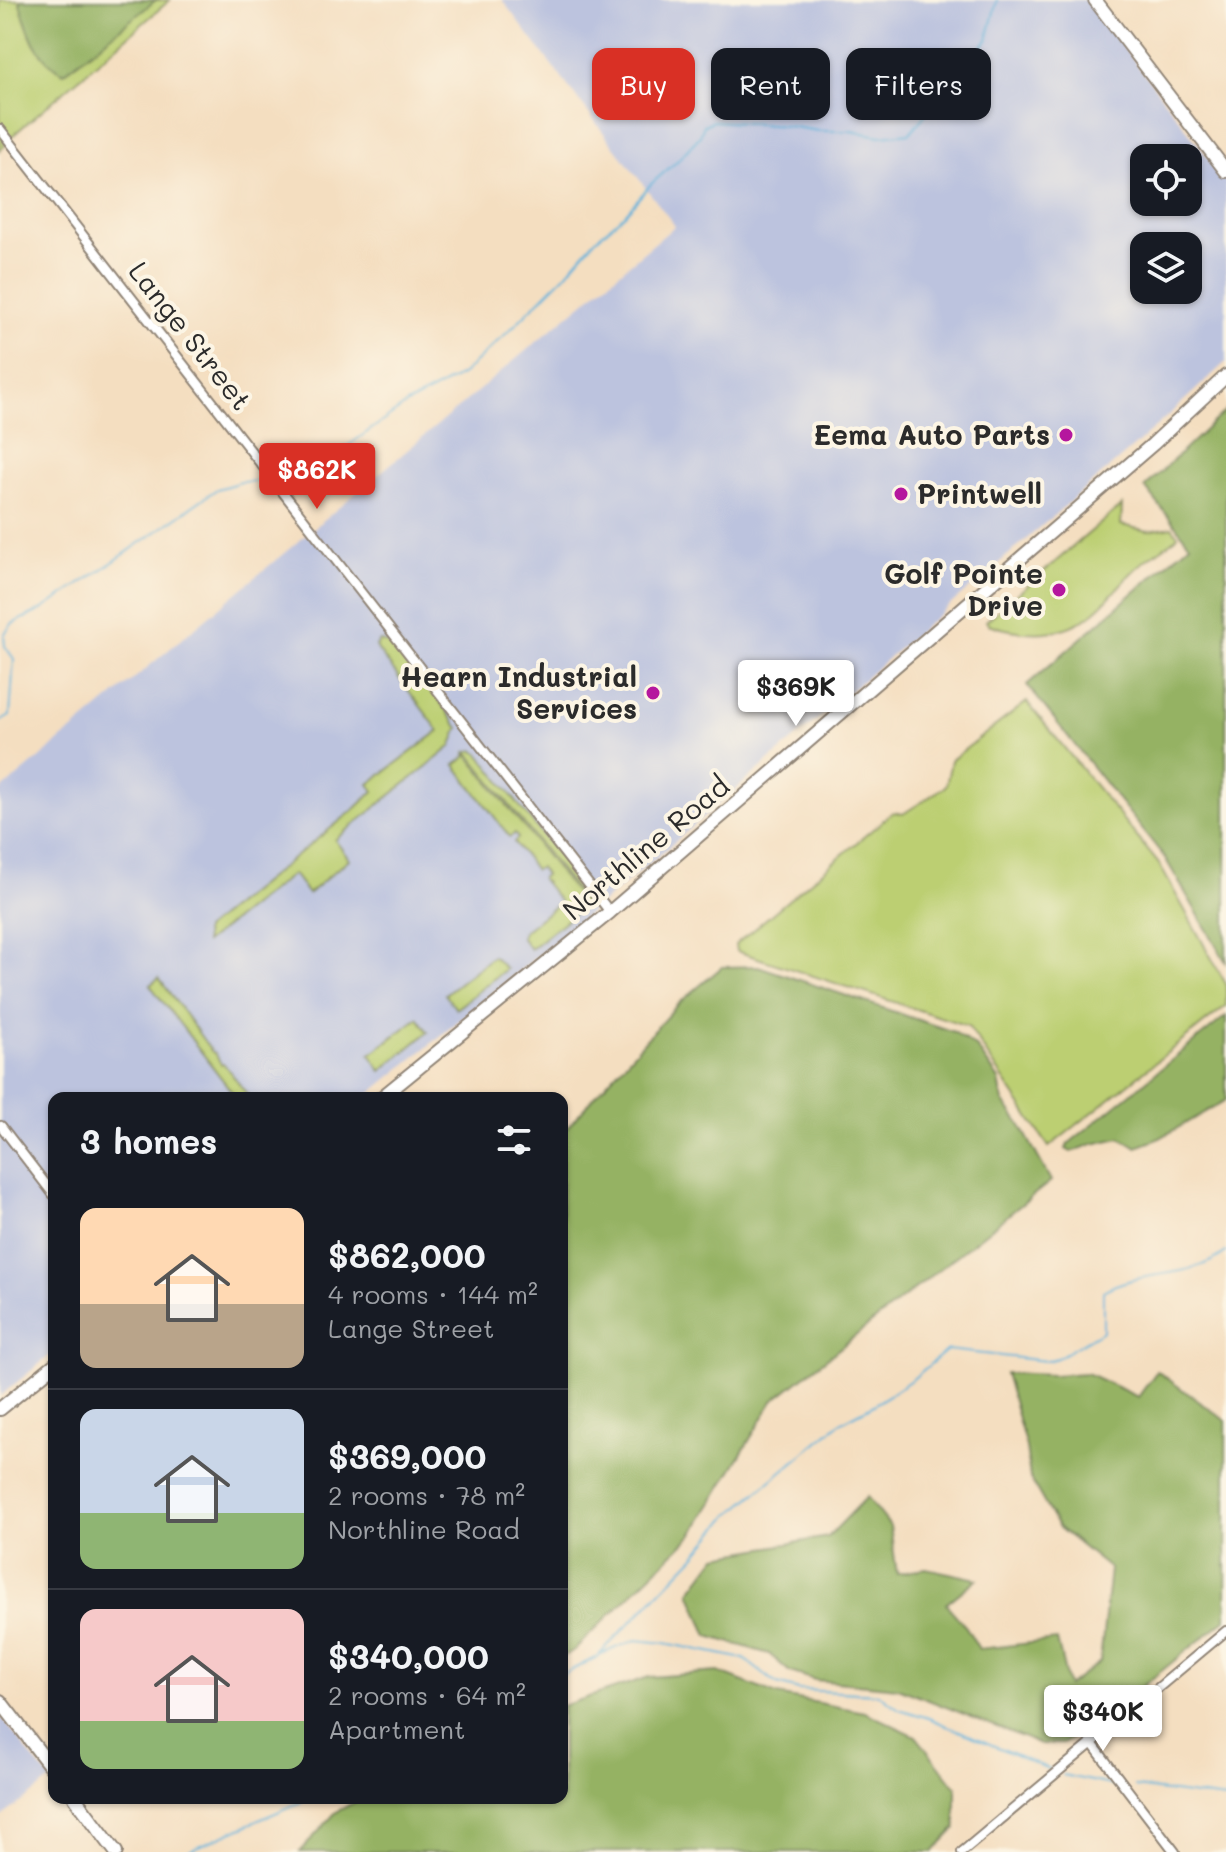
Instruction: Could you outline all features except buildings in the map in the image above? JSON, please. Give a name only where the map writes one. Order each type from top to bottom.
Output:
[{"type":"main road","points":[[1095,0],[1226,171]]},
{"type":"main road","name":"Northline Road","points":[[388,1092],[610,912],[1144,451],[1226,376]]},
{"type":"main road","points":[[0,1409],[48,1370]]},
{"type":"main road","points":[[0,1701],[48,1763]]},
{"type":"main road","points":[[80,1804],[116,1852]]},
{"type":"street","name":"Lange Street","points":[[0,129],[610,912]]},
{"type":"street","points":[[1,1126],[48,1187]]},
{"type":"street","points":[[962,1852],[1226,1631]]},
{"type":"street","points":[[1091,1742],[1175,1852]]},
{"type":"shaded area","points":[[502,0],[1088,0],[1198,144],[1130,144],[1130,216],[1202,216],[1202,150],[1226,181],[1226,362],[1138,443],[655,859],[372,1092],[48,1092],[48,1357],[0,1396],[0,791],[675,226],[594,120],[695,120],[695,48],[592,48],[592,118]]},
{"type":"shaded area","points":[[0,1715],[48,1775],[48,1782],[0,1818]]},
{"type":"green space","points":[[0,0],[170,0],[4,143],[0,150]]},
{"type":"green space","points":[[22,0],[156,0],[64,73],[40,53],[27,25],[20,4]]},
{"type":"green space","points":[[1226,410],[1226,962],[1165,858],[1027,685],[1190,544],[1145,487]]},
{"type":"green space","name":"Golf Pointe Drive","points":[[1122,505],[1121,525],[1148,531],[1172,527],[1178,535],[1135,570],[1094,612],[1070,627],[1029,632],[988,624],[986,621]]},
{"type":"green space","points":[[380,641],[390,645],[411,665],[459,728],[451,747],[335,840],[349,859],[308,894],[293,874],[205,943],[204,930],[356,808],[374,791],[369,784],[439,731],[378,650],[376,646]]},
{"type":"green space","points":[[1027,702],[1159,864],[1226,984],[1226,1006],[1049,1147],[968,1026],[736,951],[735,945],[893,812],[903,814],[946,786],[951,760]]},
{"type":"green space","points":[[474,750],[592,899],[586,903],[468,752]]},
{"type":"green space","points":[[466,753],[585,905],[530,949],[521,937],[523,932],[560,902],[541,878],[545,875],[540,867],[535,870],[514,842],[518,838],[515,833],[510,837],[455,765],[466,757]]},
{"type":"green space","points":[[493,956],[506,969],[456,1009],[445,994]]},
{"type":"green space","points":[[758,966],[954,1032],[977,1048],[999,1080],[1003,1101],[1020,1124],[1051,1181],[773,1401],[692,1535],[568,1654],[568,1126],[678,1004],[722,967]]},
{"type":"green space","points":[[159,978],[221,1064],[245,1092],[232,1092],[150,985]]},
{"type":"green space","points":[[1226,1016],[1226,1100],[1160,1138],[1137,1147],[1120,1138],[1071,1152],[1066,1149],[1068,1144]]},
{"type":"green space","points":[[418,1018],[428,1032],[381,1071],[370,1054]]},
{"type":"green space","points":[[1157,1371],[1226,1421],[1226,1619],[1144,1685],[1063,1744],[1040,1744],[898,1688],[815,1680],[790,1672],[769,1654],[708,1636],[690,1592],[717,1556],[828,1537],[867,1497],[890,1526],[897,1574],[926,1568],[977,1579],[946,1604],[966,1627],[979,1649],[1057,1640],[1068,1686],[1100,1662],[1110,1569],[1058,1527],[1030,1478],[1026,1447],[1005,1373],[1087,1373],[1138,1397]]},
{"type":"green space","points":[[718,1672],[777,1695],[865,1712],[916,1736],[956,1787],[956,1828],[933,1852],[300,1852],[336,1812],[351,1804],[568,1804],[568,1704],[649,1677]]},
{"type":"waterway","points":[[282,479],[315,469],[407,404],[463,374],[676,162],[700,136],[704,125],[713,121],[881,136],[910,133],[987,40],[997,0]]},
{"type":"waterway","points":[[0,722],[10,716],[14,659],[5,646],[4,635],[12,624],[43,609],[217,489],[241,482],[260,481]]},
{"type":"waterway","points":[[568,1672],[597,1657],[695,1556],[728,1516],[840,1423],[914,1378],[947,1350],[1046,1361],[1057,1358],[1103,1331],[1103,1291],[1133,1280],[1197,1267],[1226,1252]]},
{"type":"waterway","points":[[601,1654],[636,1640],[744,1659],[777,1684],[799,1690],[879,1694],[899,1709],[929,1718],[1051,1770]]},
{"type":"waterway","points":[[1063,1775],[1115,1786]]},
{"type":"waterway","points":[[1135,1787],[1226,1799]]},
{"type":"waterway","points":[[185,1852],[296,1804]]},
{"type":"place","name":"Eema Auto Parts","points":[[1066,435]]},
{"type":"place","name":"Printwell","points":[[901,494]]},
{"type":"place","name":"Golf Pointe Drive","points":[[1059,590]]},
{"type":"place","name":"Hearn Industrial Services","points":[[653,693]]}]
